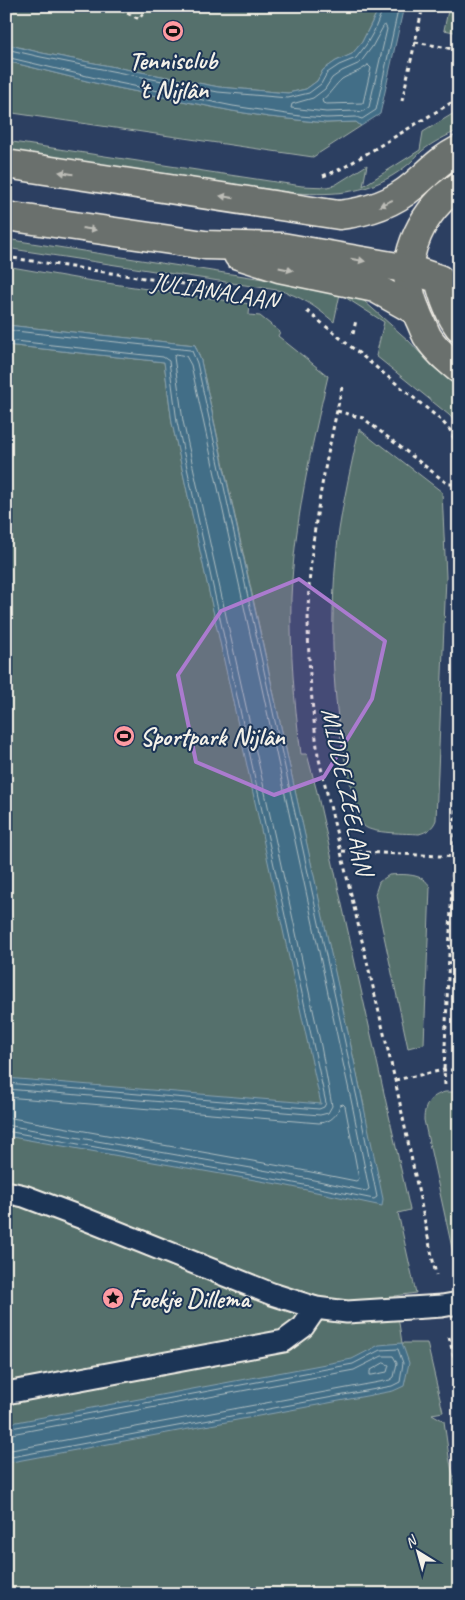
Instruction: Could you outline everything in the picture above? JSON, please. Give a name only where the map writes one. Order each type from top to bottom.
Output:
[{"type":"main road","points":[[6,164],[339,215],[371,210],[386,204],[413,186],[440,160],[459,150]]},
{"type":"main road","points":[[459,186],[451,190],[435,206],[422,224],[414,244],[409,269],[411,295],[426,335],[442,356],[459,369]]},
{"type":"main road","name":"JULIANALAAN","points":[[6,216],[205,245],[282,247],[409,269],[439,279],[451,317],[459,327]]},
{"type":"main road","name":"JULIANALAAN","points":[[205,245],[279,268],[375,288],[416,311]]},
{"type":"lane","points":[[6,1192],[24,1196],[272,1294],[316,1308],[347,1312],[451,1305]]},
{"type":"lane","points":[[6,1393],[284,1341],[303,1327],[316,1308]]},
{"type":"path","points":[[65,6],[75,13],[87,6]]},
{"type":"path","points":[[113,6],[139,19],[148,6]]},
{"type":"path","points":[[402,101],[423,6]]},
{"type":"path","points":[[415,42],[459,50]]},
{"type":"path","points":[[314,178],[343,168],[459,98]]},
{"type":"path","name":"JULIANALAAN","points":[[6,257],[238,292]]},
{"type":"path","name":"JULIANALAAN","points":[[301,308],[441,420],[450,430],[459,448]]},
{"type":"path","name":"MIDDELZEELAAN","points":[[342,387],[314,534],[309,586],[308,639],[318,755],[395,1080],[451,1305],[459,1378]]},
{"type":"path","points":[[337,411],[363,418],[433,473],[448,484],[452,484]]},
{"type":"path","points":[[445,1085],[444,1070],[459,723]]},
{"type":"path","points":[[342,851],[459,857]]},
{"type":"path","points":[[395,1080],[444,1070],[459,1070]]},
{"type":"path","points":[[6,1498],[9,1511]]},
{"type":"highlighted area","points":[[299,579],[385,641],[372,699],[324,777],[274,795],[196,762],[178,675],[221,611]]},
{"type":"green space","points":[[6,6],[380,6],[362,42],[352,54],[336,61],[323,70],[317,81],[306,89],[288,93],[219,87],[42,53],[6,44]]},
{"type":"green space","points":[[449,6],[459,6],[459,33],[444,30]]},
{"type":"green space","points":[[6,61],[103,85],[232,111],[326,123],[356,122],[361,126],[313,157],[6,112]]},
{"type":"green space","points":[[459,110],[459,130],[426,148],[407,165],[379,183],[366,188],[339,193],[295,193],[6,151],[6,141],[302,186],[327,187],[335,185],[367,165],[363,186],[420,150],[423,132]]},
{"type":"green space","points":[[6,239],[334,290],[356,296],[409,341],[433,367],[459,388],[459,426],[449,415],[376,356],[384,322],[340,294],[334,322],[307,302],[277,290],[6,248]]},
{"type":"green space","name":"Sportpark Nijlân","points":[[6,266],[86,280],[250,304],[249,315],[260,316],[280,332],[278,336],[328,376],[304,486],[293,570],[291,637],[296,715],[301,754],[307,754],[317,792],[410,1210],[398,1213],[416,1293],[395,1296],[402,1343],[427,1343],[443,1412],[432,1414],[444,1421],[449,1457],[459,1502],[459,1594],[6,1594],[6,345],[164,362],[172,423],[322,1104],[364,1106],[201,361],[195,345],[6,325]]},
{"type":"green space","points":[[359,429],[442,492],[446,577],[436,820],[429,829],[419,834],[390,833],[368,829],[361,822],[358,817],[343,753],[338,721],[333,657],[336,561],[343,505]]},
{"type":"green space","points":[[389,875],[412,875],[423,879],[430,887],[424,1044],[408,1048],[375,894],[379,882]]},
{"type":"green space","points":[[459,939],[459,1062],[456,1062],[454,1059]]},
{"type":"green space","points":[[445,1092],[459,1092],[459,1280],[424,1120],[425,1110],[429,1102],[435,1096]]},
{"type":"water","points":[[380,6],[404,6],[380,114],[361,126],[356,122],[326,123],[232,111],[103,85],[6,61],[6,44],[42,53],[219,87],[288,93],[306,89],[317,81],[323,70],[336,61],[352,54],[362,42]]},
{"type":"water","points":[[6,325],[195,345],[201,361],[339,989],[383,1199],[382,1206],[283,1185],[6,1136],[6,1078],[321,1104],[172,423],[164,362],[6,345]]},
{"type":"water","points":[[402,1343],[409,1363],[404,1386],[393,1391],[6,1463],[6,1424],[352,1359],[379,1345]]},
{"type":"place","name":"Tennisclub 't Nijlân","points":[[173,31]]},
{"type":"place","name":"Sportpark Nijlân","points":[[124,736]]},
{"type":"place","name":"Foekje Dillema","points":[[113,1298]]}]
